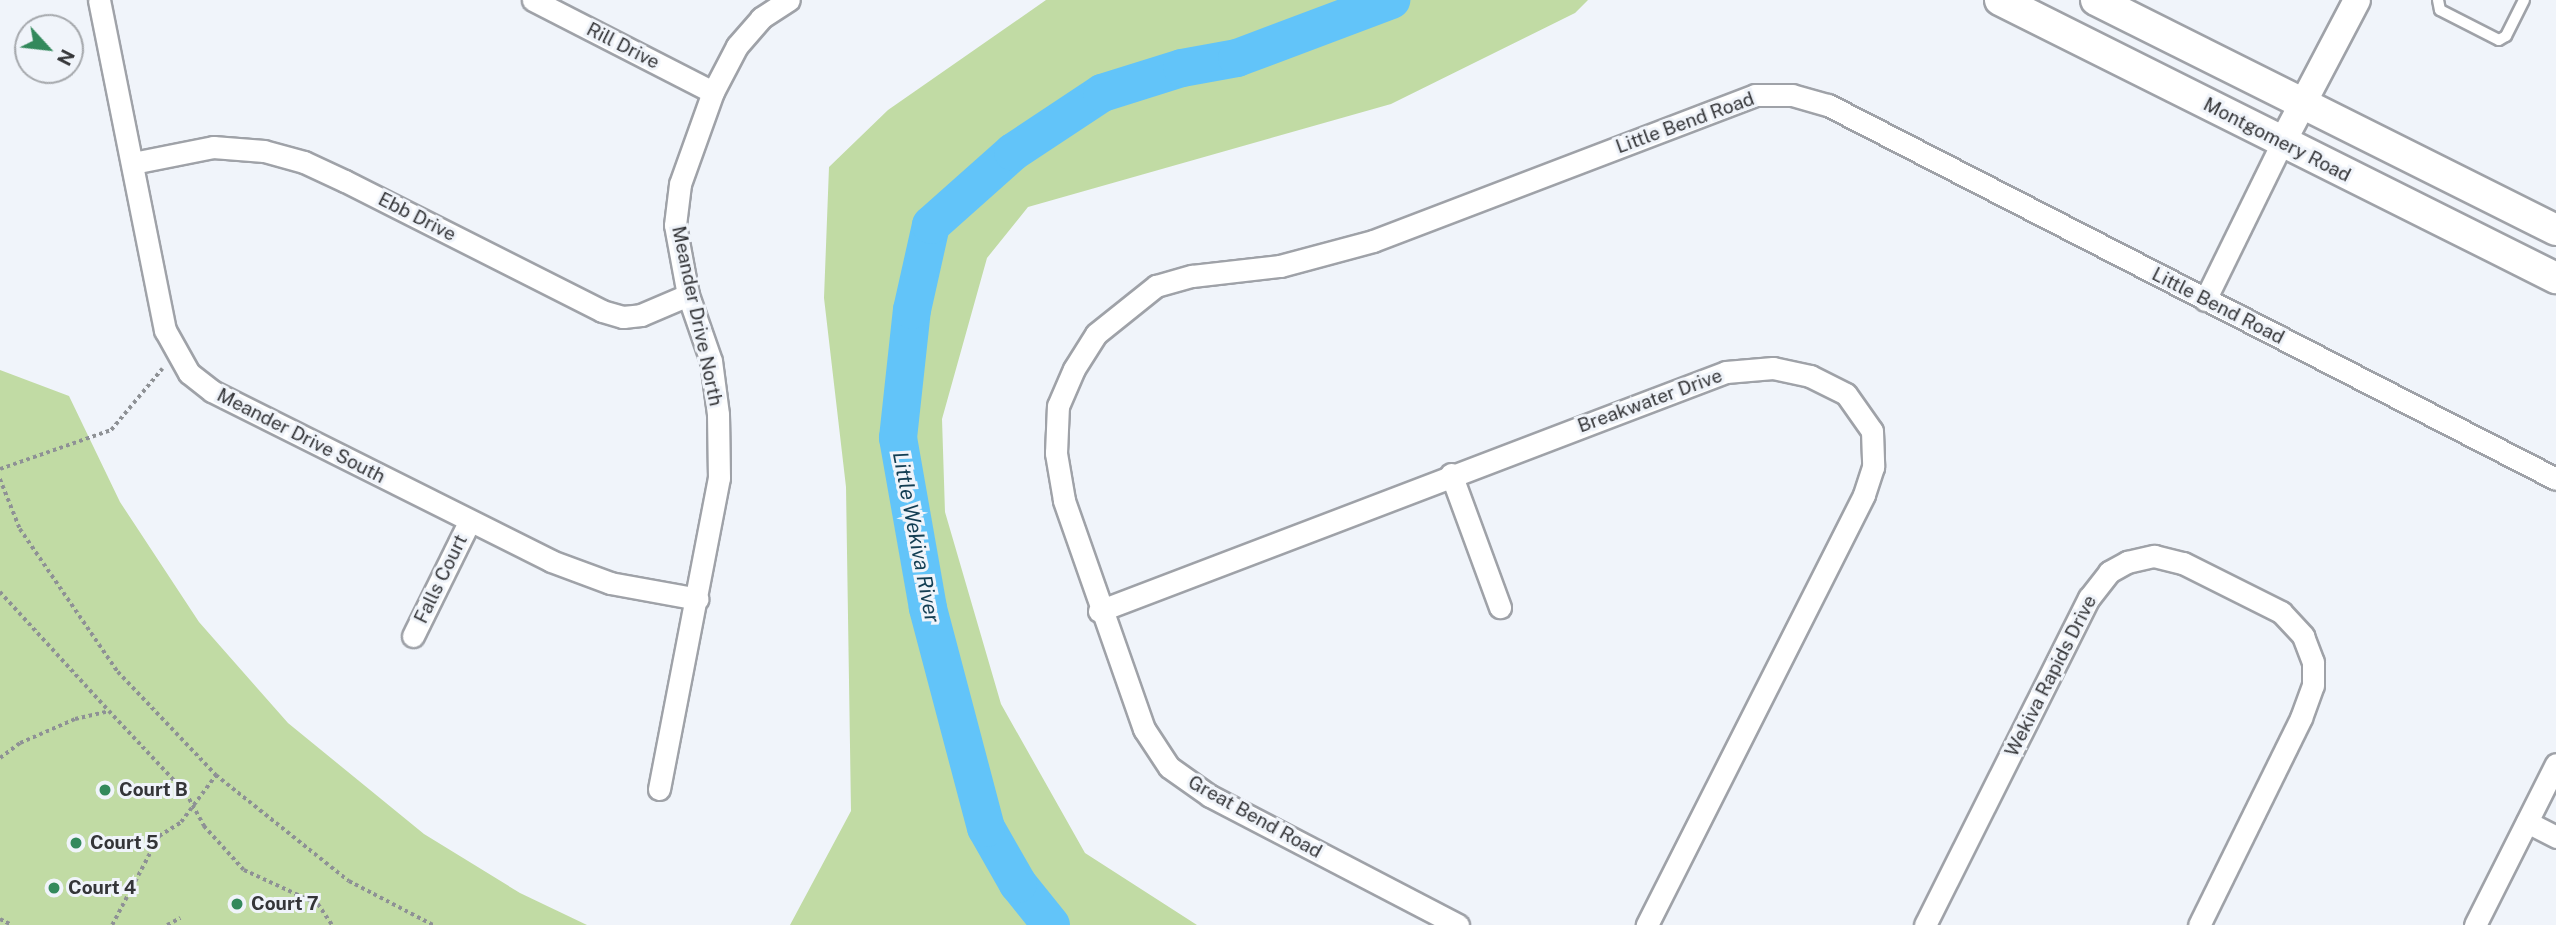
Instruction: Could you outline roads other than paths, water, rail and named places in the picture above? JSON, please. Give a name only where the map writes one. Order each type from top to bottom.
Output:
[{"type":"main road","name":"Montgomery Road","points":[[2000,0],[2556,278]]},
{"type":"main road","points":[[2096,0],[2302,106],[2556,230]]},
{"type":"street","name":"Meander Drive South","points":[[99,0],[134,163],[165,330],[175,353],[189,373],[212,391],[551,561],[610,583],[698,599]]},
{"type":"street","name":"Rill Drive","points":[[533,0],[713,92]]},
{"type":"street","name":"Meander Drive North","points":[[659,789],[698,599],[719,478],[718,414],[711,361],[688,295],[677,211],[680,184],[713,92],[737,46],[761,18],[789,0]]},
{"type":"street","points":[[2205,299],[2357,0]]},
{"type":"street","name":"Little Bend Road","points":[[1099,611],[1064,500],[1056,453],[1058,406],[1096,334],[1127,306],[1156,286],[1192,276],[1280,266],[1373,241],[1755,95],[1792,95],[1828,105],[2556,479]]},
{"type":"street","name":"Ebb Drive","points":[[134,163],[213,147],[264,151],[304,162],[345,181],[602,312],[623,317],[641,315],[688,295]]},
{"type":"street","name":"Breakwater Drive","points":[[1099,611],[1451,474],[1726,372],[1773,368],[1810,376],[1846,394],[1872,431],[1872,467],[1864,495],[1647,925]]},
{"type":"street","points":[[1451,474],[1500,607]]},
{"type":"street","name":"Falls Court","points":[[413,636],[469,522]]},
{"type":"street","name":"Wekiva Rapids Drive","points":[[1925,925],[2089,598],[2109,572],[2127,562],[2154,556],[2183,563],[2281,611],[2303,636],[2312,662],[2313,685],[2301,718],[2199,925]]},
{"type":"street","name":"Great Bend Road","points":[[1099,611],[1144,729],[1170,767],[1210,796],[1458,925]]},
{"type":"street","points":[[2475,925],[2556,764]]},
{"type":"street","points":[[2527,822],[2556,837]]},
{"type":"lane","points":[[2438,0],[2441,10],[2499,40],[2506,36],[2524,0]]},
{"type":"waterway","name":"Little Wekiva River","points":[[1051,925],[1018,884],[986,828],[928,608],[898,438],[912,310],[931,225],[1013,152],[1102,93],[1182,68],[1237,58],[1391,0]]},
{"type":"place","name":"Court B","points":[[105,790]]},
{"type":"place","name":"Court 5","points":[[76,843]]},
{"type":"place","name":"Court 4","points":[[54,888]]},
{"type":"place","name":"Court 7","points":[[237,904]]}]
